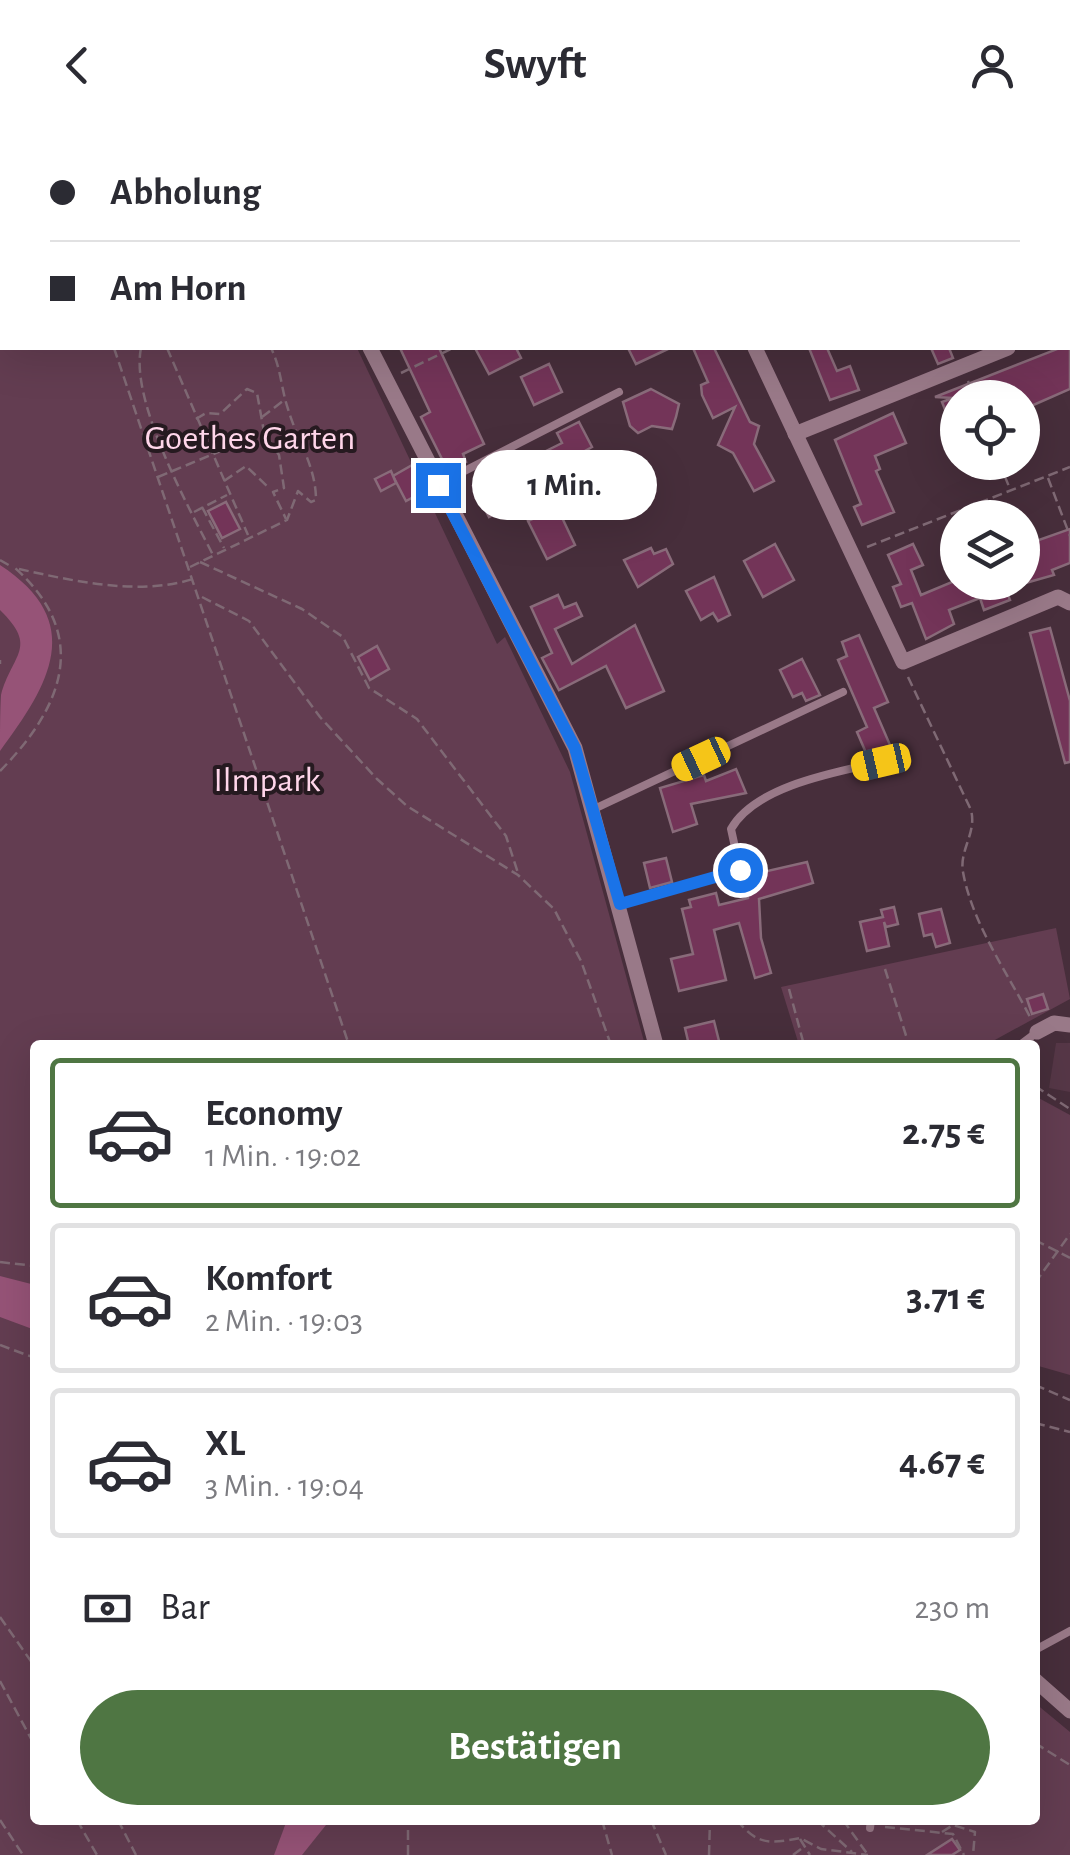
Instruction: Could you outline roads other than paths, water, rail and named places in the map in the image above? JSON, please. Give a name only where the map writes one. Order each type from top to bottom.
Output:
[{"type":"street","points":[[371,350],[575,748],[655,1040]]},
{"type":"street","points":[[756,350],[903,662],[1058,597],[1070,609]]},
{"type":"street","points":[[957,350],[963,366]]},
{"type":"street","points":[[795,434],[1002,350]]},
{"type":"street","points":[[1038,1032],[1054,1024],[1070,1025]]},
{"type":"street","points":[[1040,1684],[1070,1711]]},
{"type":"lane","points":[[438,485],[620,392]]},
{"type":"lane","points":[[594,809],[843,692]]},
{"type":"lane","points":[[620,904],[740,870],[731,829],[738,816],[808,778],[881,762]]},
{"type":"lane","points":[[1027,1040],[1038,1032]]},
{"type":"lane","points":[[1040,1647],[1070,1630]]},
{"type":"park label","name":"Goethes Garten","points":[[250,437]]},
{"type":"park label","name":"Ilmpark","points":[[267,779]]}]
